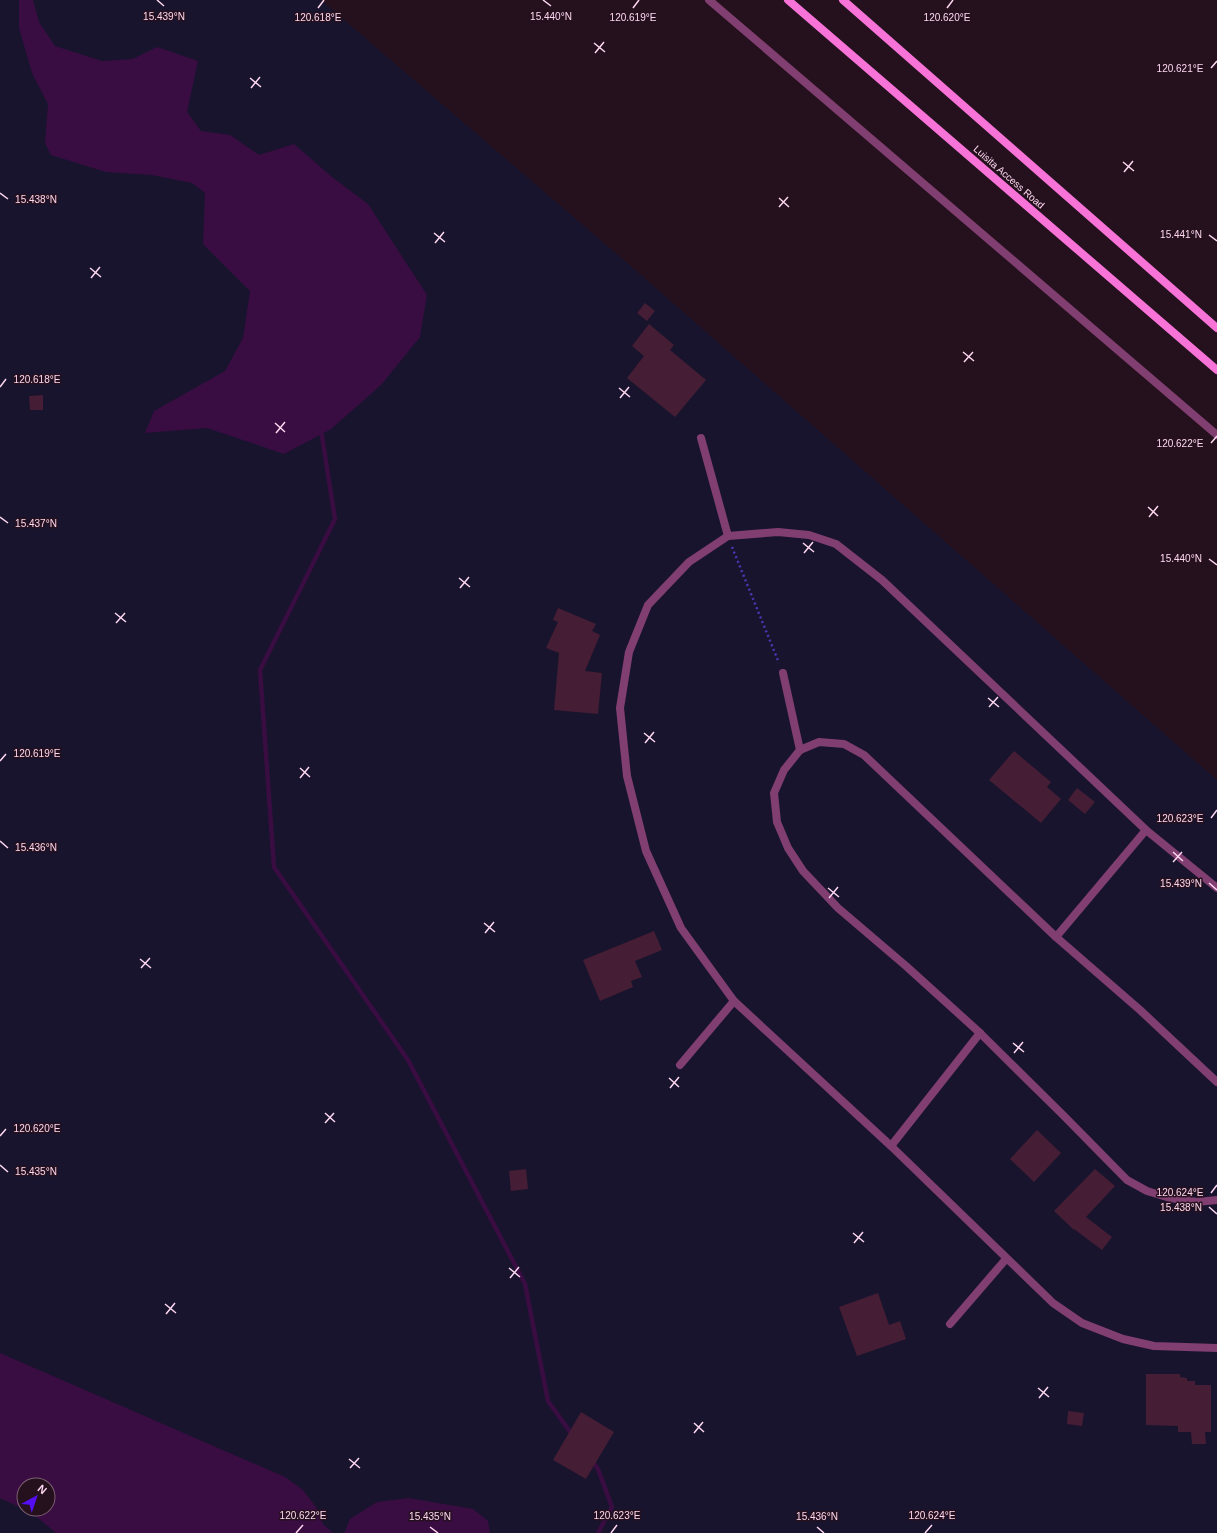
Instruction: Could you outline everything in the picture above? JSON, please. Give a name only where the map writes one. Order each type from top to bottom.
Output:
[{"type":"main road","points":[[843,0],[1217,328]]},
{"type":"main road","name":"Luisita Access Road","points":[[792,1],[1217,370]]},
{"type":"street","points":[[709,0],[1217,435]]},
{"type":"street","points":[[701,438],[728,536]]},
{"type":"street","points":[[1217,888],[1146,830],[882,580],[836,544],[809,535],[778,532],[728,536],[688,562],[648,605],[629,652],[620,708],[627,776],[646,851],[681,928],[734,1001],[891,1146],[1053,1303],[1082,1323],[1122,1339],[1154,1346],[1217,1348]]},
{"type":"street","points":[[783,673],[800,750]]},
{"type":"street","points":[[1217,1082],[1140,1010],[1056,937],[864,755],[844,744],[819,742],[800,750],[784,770],[774,793],[777,822],[788,848],[803,871],[838,908],[906,966],[980,1033],[1127,1180],[1147,1191],[1170,1198],[1197,1202],[1217,1200]]},
{"type":"street","points":[[1056,937],[1146,830]]},
{"type":"street","points":[[680,1066],[734,1001]]},
{"type":"street","points":[[891,1146],[980,1033]]},
{"type":"street","points":[[950,1324],[1006,1259]]},
{"type":"path","points":[[728,536],[783,673]]},
{"type":"shaded area","points":[[0,0],[321,0],[641,275],[1217,780],[1217,1533],[0,1533]]},
{"type":"shaded area","points":[[19,0],[33,0],[39,22],[55,46],[102,61],[133,59],[157,47],[198,61],[187,112],[201,131],[230,135],[259,155],[294,144],[332,177],[368,204],[427,295],[420,337],[381,385],[331,429],[284,454],[207,428],[145,433],[154,411],[225,371],[243,338],[250,291],[203,244],[205,193],[192,183],[152,175],[106,172],[51,155],[45,143],[48,104],[32,73],[19,28]]},
{"type":"shaded area","points":[[0,1353],[285,1477],[303,1490],[316,1507],[323,1524],[333,1533],[56,1533],[37,1517],[56,1517],[56,1477],[16,1477],[16,1506],[0,1498]]},
{"type":"shaded area","points":[[409,1498],[473,1509],[488,1521],[490,1533],[341,1533],[345,1532],[350,1519],[377,1502]]},
{"type":"building","points":[[645,303],[655,311],[647,321],[637,313]]},
{"type":"building","points":[[649,324],[674,345],[670,350],[706,380],[675,417],[627,378],[644,356],[632,346]]},
{"type":"building","points":[[43,395],[43,410],[30,410],[29,396]]},
{"type":"building","points":[[558,608],[596,624],[592,631],[600,635],[585,671],[602,673],[598,714],[554,710],[559,653],[546,648],[558,622],[553,620]]},
{"type":"building","points":[[1014,751],[1051,782],[1047,787],[1061,799],[1041,823],[989,780]]},
{"type":"building","points":[[1077,788],[1095,802],[1085,814],[1068,800]]},
{"type":"building","points":[[654,931],[662,950],[635,961],[642,977],[631,981],[633,987],[600,1001],[583,960]]},
{"type":"building","points":[[1037,1130],[1061,1153],[1034,1182],[1010,1159]]},
{"type":"building","points":[[526,1169],[528,1189],[511,1191],[509,1171]]},
{"type":"building","points":[[1095,1169],[1115,1186],[1086,1217],[1112,1237],[1102,1250],[1074,1230],[1054,1211]]},
{"type":"building","points":[[878,1293],[889,1325],[900,1321],[906,1339],[857,1356],[839,1307]]},
{"type":"building","points":[[1146,1374],[1180,1374],[1180,1377],[1187,1378],[1187,1381],[1195,1381],[1195,1385],[1211,1385],[1211,1432],[1205,1432],[1206,1444],[1192,1444],[1191,1432],[1178,1432],[1178,1426],[1146,1425]]},
{"type":"building","points":[[1068,1411],[1084,1413],[1082,1426],[1067,1424]]},
{"type":"building","points":[[581,1412],[614,1432],[586,1479],[553,1460]]},
{"type":"waterway","points":[[321,430],[335,519],[260,670],[274,867],[408,1060],[525,1284],[548,1401],[573,1436]]},
{"type":"waterway","points":[[592,1461],[598,1469],[612,1507],[598,1533]]}]
